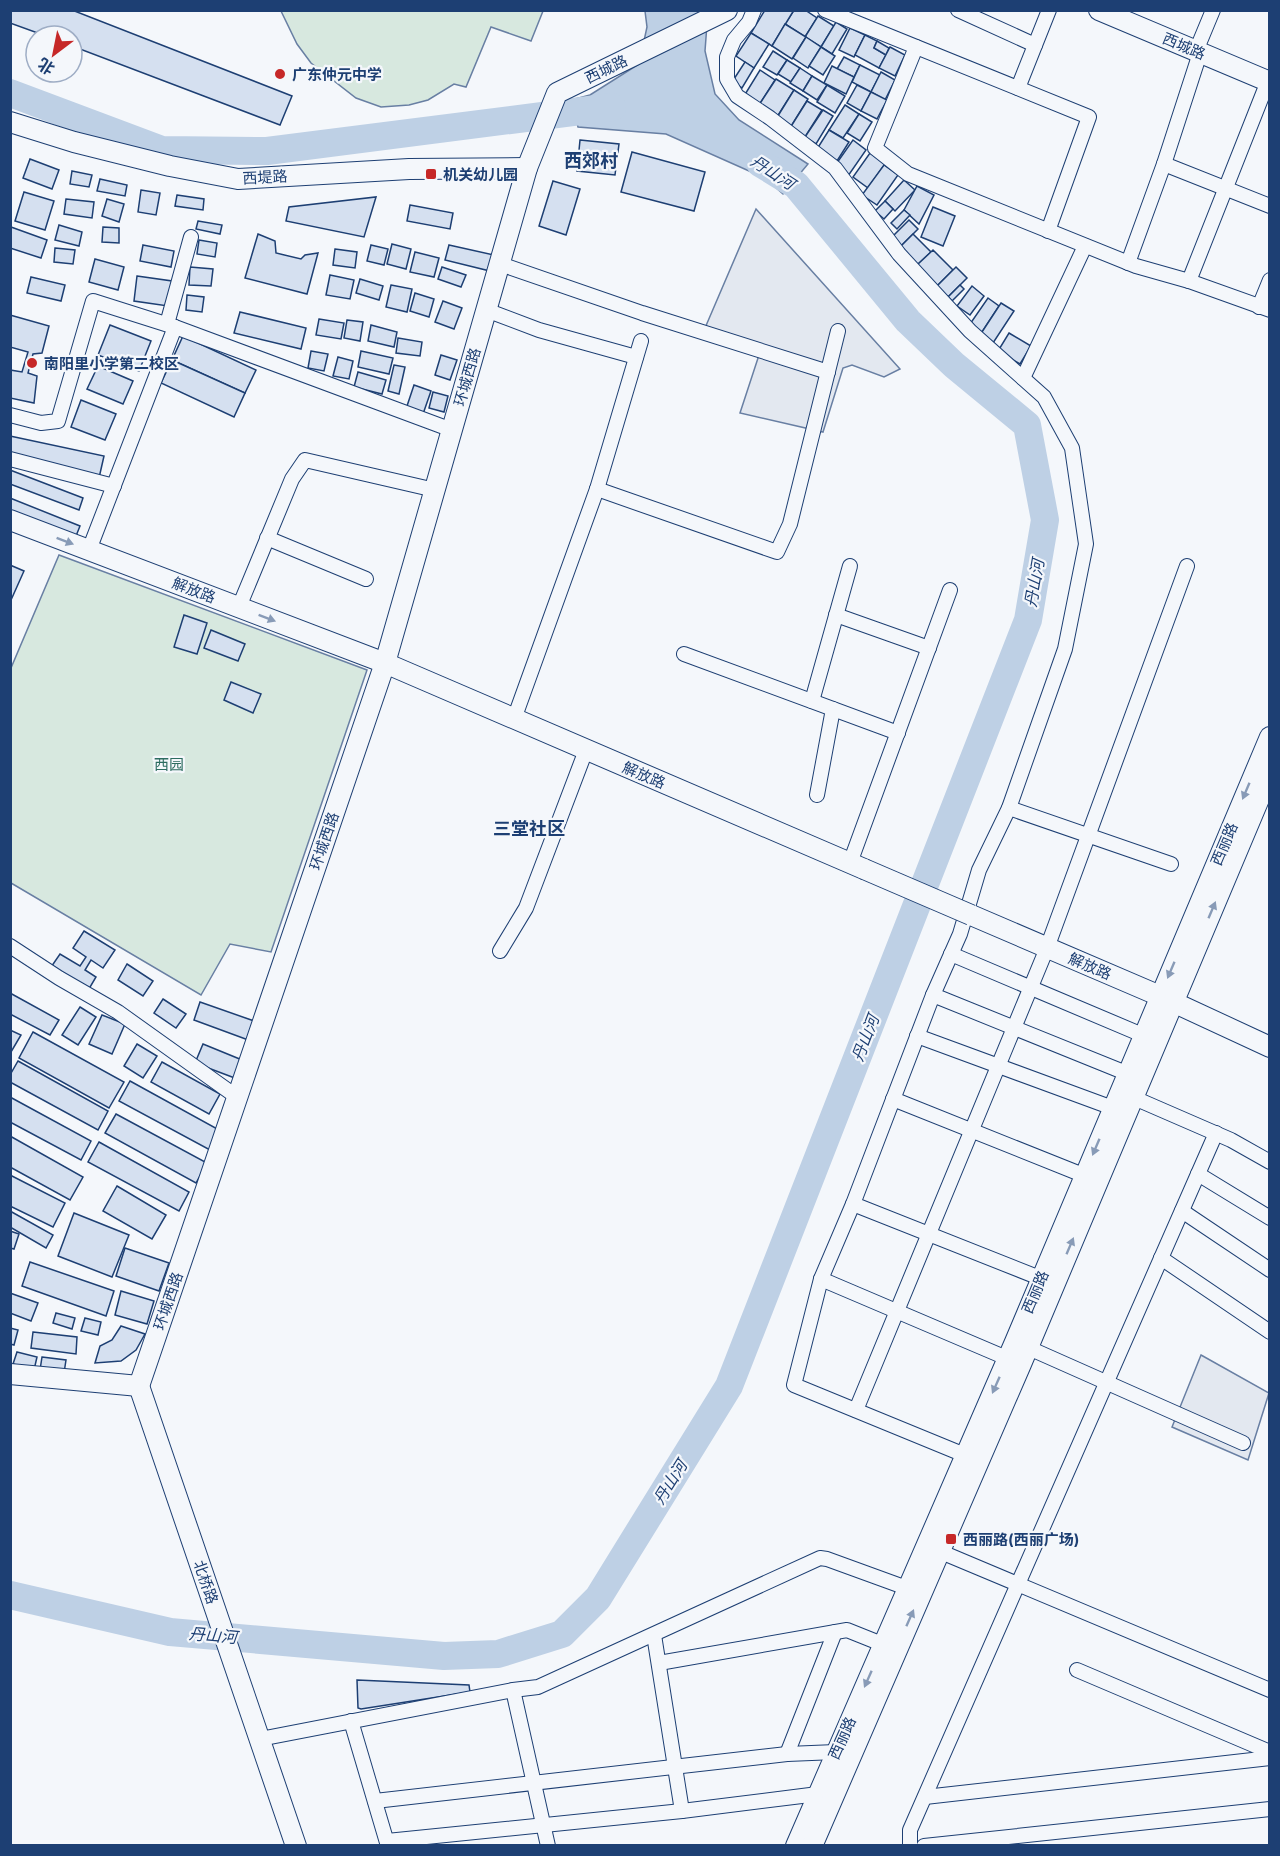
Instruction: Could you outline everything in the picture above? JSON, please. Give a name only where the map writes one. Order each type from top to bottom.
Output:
[{"type":"street","name":"西城路","points":[[528,168],[557,93],[727,10]]},
{"type":"street","points":[[754,10],[734,40],[727,57],[727,79],[737,96],[770,118],[835,168],[899,254],[970,331],[1044,397],[1072,448],[1086,544],[1065,649],[1009,808],[979,870],[960,934],[933,995],[853,1204],[821,1280],[794,1384],[972,1458]]},
{"type":"street","points":[[825,10],[1089,117],[1048,231]]},
{"type":"street","points":[[958,10],[1035,45]]},
{"type":"street","points":[[1018,88],[1049,10]]},
{"type":"street","name":"西城路","points":[[1099,10],[1269,81]]},
{"type":"street","points":[[1128,263],[1164,164],[1213,10]]},
{"type":"street","points":[[916,47],[875,148],[908,174],[1128,263],[1189,280],[1264,308],[1269,280]]},
{"type":"street","points":[[1189,280],[1269,81]]},
{"type":"street","name":"西堤路","points":[[10,122],[74,142],[170,166],[238,179],[409,169],[528,168]]},
{"type":"street","points":[[1164,164],[1269,206]]},
{"type":"street","name":"环城西路","points":[[139,1386],[385,663],[528,168]]},
{"type":"street","points":[[89,550],[171,325],[191,237]]},
{"type":"street","points":[[1023,378],[1084,246]]},
{"type":"street","points":[[500,264],[642,313],[828,372]]},
{"type":"street","points":[[10,415],[41,423],[58,421],[93,301],[171,325],[452,430]]},
{"type":"street","points":[[486,310],[539,330],[636,357]]},
{"type":"street","points":[[597,489],[777,552],[790,524],[837,331]]},
{"type":"street","points":[[514,719],[597,489],[641,341]]},
{"type":"street","points":[[10,459],[114,486]]},
{"type":"street","points":[[240,607],[292,479],[305,460],[435,490]]},
{"type":"street","name":"解放路","points":[[10,520],[385,663],[1166,999],[1269,1047]]},
{"type":"street","points":[[267,538],[366,579]]},
{"type":"street","points":[[812,701],[850,566]]},
{"type":"street","points":[[856,1410],[1047,948],[1187,566]]},
{"type":"street","points":[[857,866],[898,732],[950,590]]},
{"type":"street","points":[[836,615],[929,648]]},
{"type":"street","points":[[684,654],[898,732]]},
{"type":"street","points":[[817,795],[833,709]]},
{"type":"street","name":"西丽路","points":[[796,1845],[825,1796],[1018,1353],[1166,999],[1269,737]]},
{"type":"street","points":[[500,951],[526,908],[586,750]]},
{"type":"street","name":"西丽路","points":[[1166,999],[1269,772]]},
{"type":"street","points":[[1009,808],[1171,864]]},
{"type":"street","points":[[10,946],[118,1012],[237,1097]]},
{"type":"street","points":[[951,954],[1150,1038]]},
{"type":"street","points":[[933,995],[1014,1028],[1127,1093],[1216,1133],[1269,1162]]},
{"type":"street","points":[[918,1036],[999,1066],[1127,1093]]},
{"type":"street","points":[[893,1099],[1091,1178]]},
{"type":"street","points":[[910,1845],[910,1830],[1216,1133]]},
{"type":"street","points":[[1198,1174],[1269,1218]]},
{"type":"street","points":[[853,1204],[1048,1281]]},
{"type":"street","points":[[1182,1211],[1269,1270]]},
{"type":"street","points":[[1161,1258],[1269,1332]]},
{"type":"street","points":[[821,1280],[897,1312],[1107,1382],[1243,1443]]},
{"type":"street","points":[[10,1374],[139,1386]]},
{"type":"street","name":"北桥路","points":[[139,1386],[296,1845]]},
{"type":"street","points":[[933,1548],[1269,1690]]},
{"type":"street","points":[[260,1739],[538,1687],[820,1558],[914,1591]]},
{"type":"street","points":[[659,1663],[847,1630],[890,1647]]},
{"type":"street","points":[[787,1754],[835,1632]]},
{"type":"street","points":[[654,1635],[682,1811]]},
{"type":"street","points":[[1077,1670],[1269,1752]]},
{"type":"street","points":[[513,1690],[548,1845]]},
{"type":"street","points":[[351,1721],[388,1843],[825,1796]]},
{"type":"street","points":[[375,1801],[787,1754],[843,1755]]},
{"type":"street","points":[[925,1797],[1269,1758]]},
{"type":"street","name":"西丽路","points":[[812,1845],[825,1796]]},
{"type":"street","points":[[924,1845],[1269,1809]]},
{"type":"green space","points":[[281,11],[543,11],[531,41],[491,27],[466,87],[454,84],[428,100],[409,105],[381,107],[356,98],[311,63],[297,44]]},
{"type":"green space","name":"西园","points":[[59,555],[367,670],[271,952],[230,944],[201,995],[11,883],[11,668]]},
{"type":"shaded area","points":[[756,209],[900,369],[884,377],[852,365],[843,368],[823,432],[740,413],[761,349],[705,328]]},
{"type":"shaded area","points":[[1201,1355],[1269,1393],[1248,1460],[1172,1427]]},
{"type":"water","points":[[645,11],[708,11],[705,51],[715,94],[739,120],[808,164],[783,194],[765,178],[666,134],[578,127],[571,100],[590,95],[639,64],[647,27]]},
{"type":"building","points":[[10,10],[72,10],[292,96],[280,125],[84,51],[84,24],[24,24],[24,28],[10,23]]},
{"type":"building","points":[[765,10],[794,10],[772,46],[751,33]]},
{"type":"building","points":[[794,10],[805,10],[817,18],[805,37],[785,24]]},
{"type":"building","points":[[818,16],[834,26],[821,47],[805,37]]},
{"type":"building","points":[[836,22],[847,29],[832,54],[821,47]]},
{"type":"building","points":[[785,24],[806,37],[792,59],[772,46]]},
{"type":"building","points":[[850,28],[865,35],[854,57],[839,50]]},
{"type":"building","points":[[751,33],[769,44],[754,68],[736,56]]},
{"type":"building","points":[[865,35],[877,41],[874,48],[886,55],[879,68],[855,55]]},
{"type":"building","points":[[806,37],[821,47],[808,68],[793,58]]},
{"type":"building","points":[[877,41],[889,48],[886,55],[874,48]]},
{"type":"building","points":[[821,47],[835,56],[823,75],[809,66]]},
{"type":"building","points":[[890,47],[905,55],[895,76],[879,68]]},
{"type":"building","points":[[773,51],[787,60],[777,75],[763,67]]},
{"type":"building","points":[[844,57],[860,65],[854,77],[837,69]]},
{"type":"building","points":[[787,60],[800,68],[791,82],[778,74]]},
{"type":"building","points":[[745,62],[754,68],[742,88],[732,82]]},
{"type":"building","points":[[860,65],[880,75],[871,92],[852,82]]},
{"type":"building","points":[[832,66],[854,77],[846,94],[824,83]]},
{"type":"building","points":[[800,68],[812,76],[803,91],[790,83]]},
{"type":"building","points":[[760,70],[775,80],[759,105],[744,96]]},
{"type":"building","points":[[881,72],[895,80],[885,100],[871,92]]},
{"type":"building","points":[[812,76],[827,85],[817,100],[803,91]]},
{"type":"building","points":[[776,79],[794,90],[777,117],[759,105]]},
{"type":"building","points":[[827,85],[845,96],[835,113],[817,102]]},
{"type":"building","points":[[857,85],[871,92],[861,111],[847,103]]},
{"type":"building","points":[[794,90],[808,99],[790,128],[776,119]]},
{"type":"building","points":[[871,92],[887,100],[877,119],[861,111]]},
{"type":"building","points":[[807,101],[822,110],[805,137],[790,128]]},
{"type":"building","points":[[845,105],[859,114],[843,138],[829,130]]},
{"type":"building","points":[[823,110],[833,116],[816,144],[805,137]]},
{"type":"building","points":[[859,114],[872,122],[860,141],[847,133]]},
{"type":"building","points":[[829,130],[849,142],[837,161],[817,149]]},
{"type":"building","points":[[580,140],[619,144],[615,175],[577,171]]},
{"type":"building","points":[[853,140],[866,150],[848,176],[834,167]]},
{"type":"building","points":[[632,152],[705,172],[694,211],[621,192]]},
{"type":"building","points":[[870,153],[885,164],[868,188],[853,177]]},
{"type":"building","points":[[30,159],[59,170],[52,189],[23,178]]},
{"type":"building","points":[[884,165],[898,175],[877,205],[862,195]]},
{"type":"building","points":[[72,171],[92,175],[89,187],[70,184]]},
{"type":"building","points":[[100,179],[127,185],[125,196],[97,191]]},
{"type":"building","points":[[904,180],[915,190],[895,211],[885,201]]},
{"type":"building","points":[[553,181],[580,189],[566,235],[539,226]]},
{"type":"building","points":[[917,186],[934,195],[919,224],[904,210]]},
{"type":"building","points":[[141,190],[160,193],[156,215],[138,212]]},
{"type":"building","points":[[24,192],[54,201],[45,230],[15,221]]},
{"type":"building","points":[[177,195],[204,199],[203,210],[175,206]]},
{"type":"building","points":[[376,197],[364,237],[286,221],[289,207]]},
{"type":"building","points":[[66,199],[94,202],[92,218],[64,214]]},
{"type":"building","points":[[107,199],[124,204],[119,222],[102,216]]},
{"type":"building","points":[[885,201],[893,209],[884,219],[875,211]]},
{"type":"building","points":[[410,205],[453,213],[450,229],[407,221]]},
{"type":"building","points":[[933,207],[955,216],[943,246],[921,237]]},
{"type":"building","points":[[904,210],[910,215],[897,229],[891,223]]},
{"type":"building","points":[[909,220],[918,229],[900,247],[891,238]]},
{"type":"building","points":[[198,221],[222,225],[220,234],[196,229]]},
{"type":"building","points":[[59,225],[82,232],[79,246],[55,240]]},
{"type":"building","points":[[11,227],[47,240],[41,258],[10,248]]},
{"type":"building","points":[[103,227],[119,228],[119,243],[102,242]]},
{"type":"building","points":[[258,234],[275,241],[276,253],[301,259],[305,255],[318,253],[307,294],[245,278]]},
{"type":"building","points":[[913,234],[931,252],[917,265],[900,247]]},
{"type":"building","points":[[199,240],[217,243],[215,257],[197,254]]},
{"type":"building","points":[[392,244],[411,249],[406,269],[387,264]]},
{"type":"building","points":[[143,245],[174,251],[171,267],[140,261]]},
{"type":"building","points":[[371,245],[388,249],[384,265],[367,261]]},
{"type":"building","points":[[449,245],[494,255],[490,271],[445,260]]},
{"type":"building","points":[[55,248],[75,250],[73,264],[54,262]]},
{"type":"building","points":[[335,249],[357,252],[355,268],[333,265]]},
{"type":"building","points":[[933,250],[953,270],[937,286],[917,265]]},
{"type":"building","points":[[415,252],[439,258],[434,277],[410,272]]},
{"type":"building","points":[[95,259],[124,267],[118,290],[89,282]]},
{"type":"building","points":[[190,267],[213,269],[211,286],[189,285]]},
{"type":"building","points":[[442,267],[466,275],[461,287],[438,279]]},
{"type":"building","points":[[956,267],[967,278],[948,297],[937,286]]},
{"type":"building","points":[[330,275],[354,280],[350,299],[326,295]]},
{"type":"building","points":[[137,276],[172,281],[168,306],[134,301]]},
{"type":"building","points":[[31,277],[65,285],[61,301],[27,293]]},
{"type":"building","points":[[360,279],[383,286],[379,300],[356,293]]},
{"type":"building","points":[[391,285],[412,289],[407,312],[386,307]]},
{"type":"building","points":[[960,285],[964,289],[952,301],[948,297]]},
{"type":"building","points":[[972,286],[984,296],[970,315],[957,306]]},
{"type":"building","points":[[415,293],[434,299],[429,317],[410,311]]},
{"type":"building","points":[[187,295],[204,297],[202,312],[186,310]]},
{"type":"building","points":[[988,298],[999,306],[982,332],[970,324]]},
{"type":"building","points":[[443,301],[462,308],[454,329],[435,322]]},
{"type":"building","points":[[1001,303],[1014,311],[993,343],[980,335]]},
{"type":"building","points":[[240,312],[306,328],[301,349],[234,333]]},
{"type":"building","points":[[10,315],[49,326],[42,353],[33,354],[28,373],[37,376],[34,403],[10,398],[10,370],[22,372],[28,352],[10,347]]},
{"type":"building","points":[[319,319],[344,323],[341,339],[316,335]]},
{"type":"building","points":[[347,320],[363,322],[360,341],[344,338]]},
{"type":"building","points":[[110,325],[151,341],[139,371],[98,355]]},
{"type":"building","points":[[371,325],[397,332],[394,347],[368,341]]},
{"type":"building","points":[[1009,333],[1031,346],[1020,364],[998,351]]},
{"type":"building","points":[[183,336],[256,370],[245,393],[172,360]]},
{"type":"building","points":[[398,338],[422,342],[420,356],[396,353]]},
{"type":"building","points":[[311,351],[328,354],[324,371],[308,368]]},
{"type":"building","points":[[361,351],[393,358],[389,374],[358,367]]},
{"type":"building","points":[[441,355],[457,360],[450,380],[435,375]]},
{"type":"building","points":[[338,357],[353,361],[349,379],[333,376]]},
{"type":"building","points":[[172,360],[245,393],[234,417],[161,383]]},
{"type":"building","points":[[394,365],[405,367],[399,394],[388,391]]},
{"type":"building","points":[[98,366],[133,381],[123,404],[87,389]]},
{"type":"building","points":[[358,372],[386,380],[382,394],[354,387]]},
{"type":"building","points":[[414,385],[431,391],[423,414],[406,409]]},
{"type":"building","points":[[433,392],[448,396],[444,412],[429,408]]},
{"type":"building","points":[[81,400],[116,414],[105,440],[71,427]]},
{"type":"building","points":[[10,436],[104,456],[99,478],[10,459]]},
{"type":"building","points":[[10,470],[83,498],[79,510],[10,484]]},
{"type":"building","points":[[10,498],[80,526],[76,536],[10,510]]},
{"type":"building","points":[[10,565],[24,571],[11,600],[10,600]]},
{"type":"building","points":[[184,615],[207,623],[197,654],[174,647]]},
{"type":"building","points":[[211,630],[245,644],[238,661],[204,648]]},
{"type":"building","points":[[231,682],[261,694],[253,713],[224,700]]},
{"type":"building","points":[[84,931],[115,950],[103,968],[91,960],[85,970],[96,977],[86,994],[49,970],[60,954],[80,966],[86,957],[73,948]]},
{"type":"building","points":[[127,964],[153,981],[143,996],[118,980]]},
{"type":"building","points":[[10,993],[59,1020],[50,1035],[10,1014]]},
{"type":"building","points":[[163,999],[186,1014],[176,1028],[154,1013]]},
{"type":"building","points":[[200,1002],[257,1022],[251,1041],[194,1020]]},
{"type":"building","points":[[80,1007],[96,1017],[78,1045],[62,1035]]},
{"type":"building","points":[[102,1015],[125,1024],[112,1054],[89,1044]]},
{"type":"building","points":[[10,1030],[21,1035],[11,1052],[10,1052]]},
{"type":"building","points":[[33,1032],[124,1082],[109,1108],[19,1058]]},
{"type":"building","points":[[137,1044],[157,1056],[143,1078],[124,1066]]},
{"type":"building","points":[[203,1044],[247,1062],[240,1080],[195,1063]]},
{"type":"building","points":[[18,1061],[108,1111],[98,1130],[10,1082],[10,1075]]},
{"type":"building","points":[[162,1062],[220,1094],[209,1114],[151,1082]]},
{"type":"building","points":[[130,1081],[221,1131],[210,1150],[119,1101]]},
{"type":"building","points":[[10,1097],[91,1141],[81,1160],[10,1122]]},
{"type":"building","points":[[116,1114],[207,1163],[196,1183],[105,1133]]},
{"type":"building","points":[[10,1136],[83,1177],[70,1200],[10,1167]]},
{"type":"building","points":[[99,1142],[189,1192],[179,1211],[88,1162]]},
{"type":"building","points":[[10,1175],[65,1203],[53,1227],[10,1206]]},
{"type":"building","points":[[117,1186],[166,1215],[152,1239],[103,1211]]},
{"type":"building","points":[[10,1211],[53,1235],[46,1248],[10,1227]]},
{"type":"building","points":[[74,1213],[129,1235],[112,1277],[58,1256]]},
{"type":"building","points":[[10,1231],[19,1234],[14,1249],[10,1248]]},
{"type":"building","points":[[125,1248],[169,1263],[159,1291],[116,1276]]},
{"type":"building","points":[[30,1262],[114,1291],[106,1316],[22,1286]]},
{"type":"building","points":[[121,1291],[154,1301],[147,1324],[115,1315]]},
{"type":"building","points":[[10,1293],[38,1303],[31,1321],[10,1313]]},
{"type":"building","points":[[56,1313],[75,1318],[72,1329],[53,1323]]},
{"type":"building","points":[[85,1318],[101,1322],[98,1335],[81,1331]]},
{"type":"building","points":[[121,1326],[145,1334],[136,1350],[121,1361],[95,1363],[100,1346],[112,1340]]},
{"type":"building","points":[[10,1328],[18,1330],[14,1345],[10,1344]]},
{"type":"building","points":[[33,1332],[77,1337],[76,1354],[31,1348]]},
{"type":"building","points":[[17,1352],[37,1357],[34,1370],[13,1364]]},
{"type":"building","points":[[42,1357],[66,1360],[64,1373],[40,1370]]},
{"type":"building","points":[[357,1680],[469,1685],[470,1692],[361,1709],[358,1708]]},
{"type":"waterway","points":[[10,93],[162,150],[267,151],[612,107]]},
{"type":"waterway","name":"丹山河","points":[[10,1595],[170,1632],[444,1656],[498,1654],[562,1634],[598,1598],[729,1386],[1028,620],[1045,520],[1027,425],[954,365],[908,321],[796,185],[760,163]]},
{"type":"place","name":"广东仲元中学","points":[[280,74]]},
{"type":"place","name":"机关幼儿园","points":[[431,174]]},
{"type":"place","name":"南阳里小学第二校区","points":[[32,363]]},
{"type":"place","name":"西丽路(西丽广场)","points":[[951,1539]]},
{"type":"district","name":"西郊村","points":[[591,160]]},
{"type":"district","name":"三堂社区","points":[[529,828]]}]
